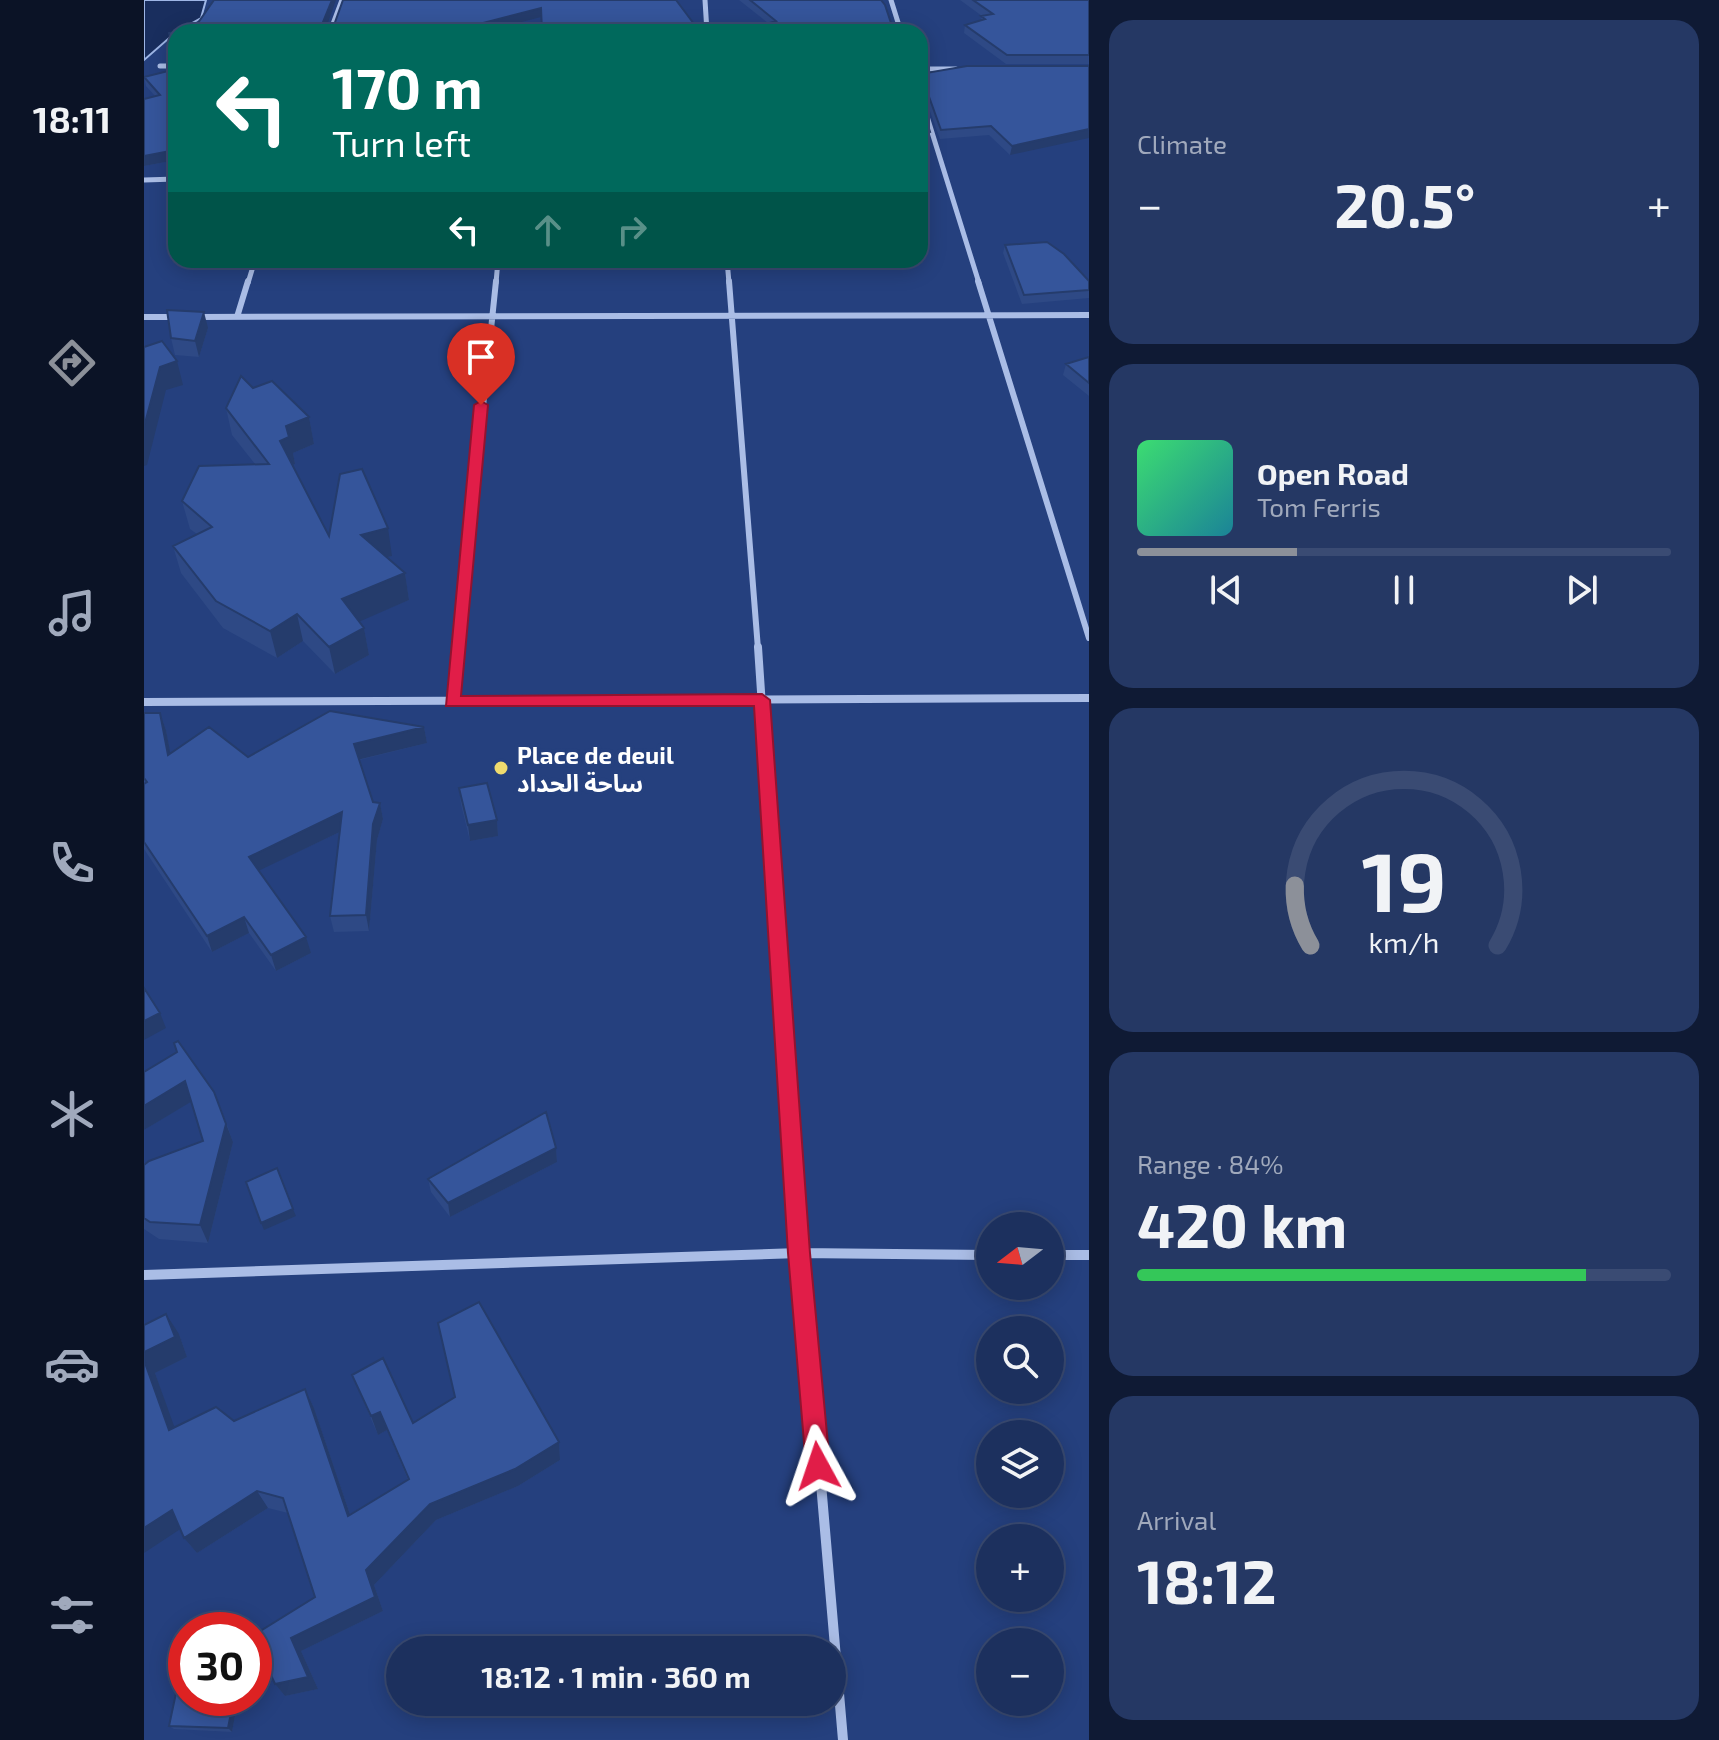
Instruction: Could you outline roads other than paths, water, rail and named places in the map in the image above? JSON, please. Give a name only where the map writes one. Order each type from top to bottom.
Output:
[{"type":"street","points":[[333,24],[342,0]]},
{"type":"street","points":[[705,0],[706,24]]},
{"type":"street","points":[[891,0],[898,24]]},
{"type":"street","points":[[160,66],[168,66]]},
{"type":"street","points":[[928,69],[966,69]]},
{"type":"street","points":[[928,120],[1089,638]]},
{"type":"street","points":[[144,180],[168,179]]},
{"type":"street","points":[[237,317],[252,268]]},
{"type":"street","points":[[452,702],[497,268]]},
{"type":"street","points":[[728,268],[762,700],[799,1253],[843,1740]]},
{"type":"street","points":[[144,317],[1089,315]]},
{"type":"street","points":[[144,702],[1089,698]]},
{"type":"street","points":[[144,1275],[799,1253],[976,1255]]},
{"type":"street","points":[[1064,1255],[1089,1255]]},
{"type":"water","points":[[144,0],[206,0],[201,18],[190,24],[168,24],[168,39],[144,60]]},
{"type":"place","name":"Place de deuil ساحة الحداد","points":[[501,768]]}]
